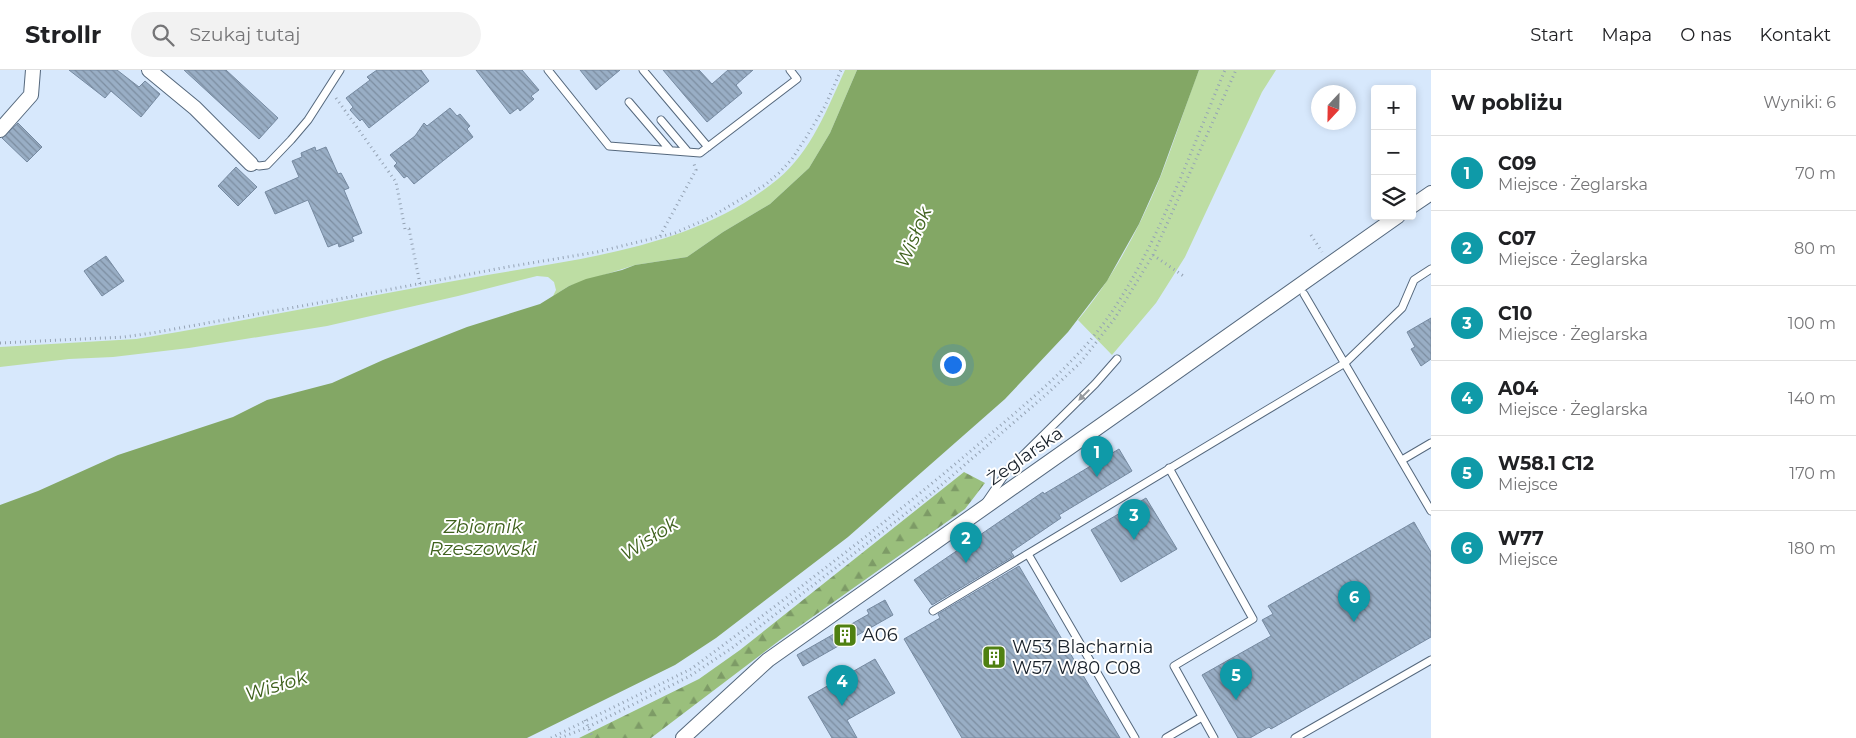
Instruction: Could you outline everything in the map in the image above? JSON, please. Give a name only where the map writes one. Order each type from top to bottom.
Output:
[{"type":"street","points":[[0,130],[31,95],[33,70]]},
{"type":"street","points":[[149,70],[195,108],[251,164]]},
{"type":"street","points":[[1416,203],[1431,193]]},
{"type":"street","name":"Żeglarska","points":[[683,738],[768,660],[1392,220]]},
{"type":"lane","points":[[251,164],[267,165],[308,120],[340,70]]},
{"type":"lane","points":[[548,70],[608,146],[700,153],[797,79],[790,70]]},
{"type":"lane","points":[[643,70],[708,147]]},
{"type":"lane","points":[[629,102],[670,150]]},
{"type":"lane","points":[[662,120],[688,152]]},
{"type":"lane","points":[[933,611],[1345,363],[1402,308],[1414,280],[1431,269]]},
{"type":"lane","points":[[1304,294],[1431,511]]},
{"type":"lane","points":[[980,510],[1008,470],[1095,384],[1117,359]]},
{"type":"lane","points":[[1402,460],[1431,442]]},
{"type":"lane","points":[[1169,468],[1253,619],[1174,666],[1214,738]]},
{"type":"lane","points":[[1028,554],[1135,738]]},
{"type":"lane","points":[[1295,738],[1431,660]]},
{"type":"lane","points":[[1166,738],[1202,717]]},
{"type":"path","points":[[0,343],[124,337],[152,333],[597,252],[674,233],[709,218],[765,185],[779,173],[808,136],[842,70]]},
{"type":"path","points":[[551,738],[691,669],[925,490],[1046,387],[1081,350],[1108,317],[1130,280],[1167,206],[1225,70]]},
{"type":"path","points":[[560,738],[588,727],[690,676],[732,648],[931,494],[1081,362],[1115,318],[1153,255],[1236,70]]},
{"type":"path","points":[[328,88],[396,182],[405,229],[409,229],[420,284]]},
{"type":"path","points":[[660,236],[696,170]]},
{"type":"path","points":[[1153,255],[1186,277]]},
{"type":"path","points":[[585,720],[593,738]]},
{"type":"shaded area","points":[[845,70],[857,70],[830,133],[809,168],[770,204],[723,232],[687,257],[635,265],[569,286],[553,296],[556,290],[554,282],[548,277],[537,276],[327,326],[189,348],[0,367],[0,347],[136,339],[588,258],[669,237],[707,222],[744,203],[790,168],[818,128]]},
{"type":"shaded area","points":[[1199,70],[1276,70],[1262,92],[1185,257],[1156,303],[1112,355],[1078,320],[1114,270],[1143,216],[1165,165]]},
{"type":"green space","points":[[964,472],[985,483],[965,509],[780,640],[651,738],[579,738],[699,679],[740,650]]},
{"type":"water","name":"Zbiornik Rzeszowski","points":[[857,70],[1199,70],[1160,177],[1139,224],[1107,281],[1068,332],[1005,399],[848,537],[716,638],[675,665],[527,738],[0,738],[0,505],[38,491],[118,455],[233,417],[267,400],[332,383],[383,360],[467,327],[540,304],[569,286],[586,279],[635,265],[687,257],[723,232],[770,204],[809,168],[830,133]]},
{"type":"building","points":[[69,70],[117,70],[139,87],[145,81],[160,94],[141,117],[111,91],[105,98]]},
{"type":"building","points":[[184,70],[226,70],[278,118],[259,139]]},
{"type":"building","points":[[377,70],[421,70],[429,81],[369,128],[362,119],[360,121],[350,110],[353,107],[346,98],[370,80],[367,77]]},
{"type":"building","points":[[476,70],[522,70],[539,90],[531,96],[534,99],[520,111],[518,108],[510,114]]},
{"type":"building","points":[[580,70],[620,70],[596,90]]},
{"type":"building","points":[[663,70],[699,70],[712,84],[728,70],[753,70],[736,85],[742,93],[707,122]]},
{"type":"building","points":[[450,108],[457,116],[460,114],[470,126],[467,129],[473,137],[414,184],[407,176],[404,178],[394,166],[397,163],[390,155],[415,136],[424,123],[427,126]]},
{"type":"building","points":[[18,123],[42,147],[27,162],[2,138]]},
{"type":"building","points":[[315,147],[316,151],[326,147],[338,174],[341,173],[349,188],[344,190],[362,233],[352,237],[354,241],[339,247],[338,243],[328,247],[308,200],[275,214],[265,192],[299,177],[292,161],[302,157],[301,153]]},
{"type":"building","points":[[236,167],[257,187],[238,206],[218,186]]},
{"type":"building","points":[[106,256],[124,281],[102,296],[84,271]]},
{"type":"building","points":[[1431,318],[1431,359],[1421,366],[1411,349],[1415,347],[1407,332]]},
{"type":"building","points":[[1119,449],[1132,471],[1059,515],[1061,518],[1011,552],[1014,556],[932,605],[914,580],[1043,492],[1044,494]]},
{"type":"building","points":[[1146,498],[1177,549],[1121,582],[1091,530]]},
{"type":"building","points":[[1414,522],[1431,552],[1431,637],[1271,729],[1269,727],[1250,738],[1238,738],[1202,675],[1271,636],[1262,620],[1273,614],[1268,606]]},
{"type":"building","name":"W53 Blacharnia W57 W80 C08","points":[[1019,566],[1120,738],[962,738],[904,639],[940,618],[938,614]]},
{"type":"building","name":"A06","points":[[885,600],[893,615],[803,666],[797,655],[869,614],[867,610]]},
{"type":"building","points":[[875,659],[895,693],[847,720],[857,738],[832,738],[808,697]]},
{"type":"place","name":"C09","points":[[1097,477]]},
{"type":"place","name":"C10","points":[[1134,540]]},
{"type":"place","name":"C07","points":[[966,563]]},
{"type":"place","name":"W77","points":[[1354,622]]},
{"type":"place","name":"A06","points":[[845,635]]},
{"type":"place","name":"W53 Blacharnia W57 W80 C08","points":[[994,657]]},
{"type":"place","name":"W58.1 C12","points":[[1236,700]]},
{"type":"place","name":"A04","points":[[842,706]]},
{"type":"water label","name":"Wisłok","points":[[913,237]]},
{"type":"water label","name":"Wisłok","points":[[649,538]]},
{"type":"water label","name":"Wisłok","points":[[276,685]]}]
